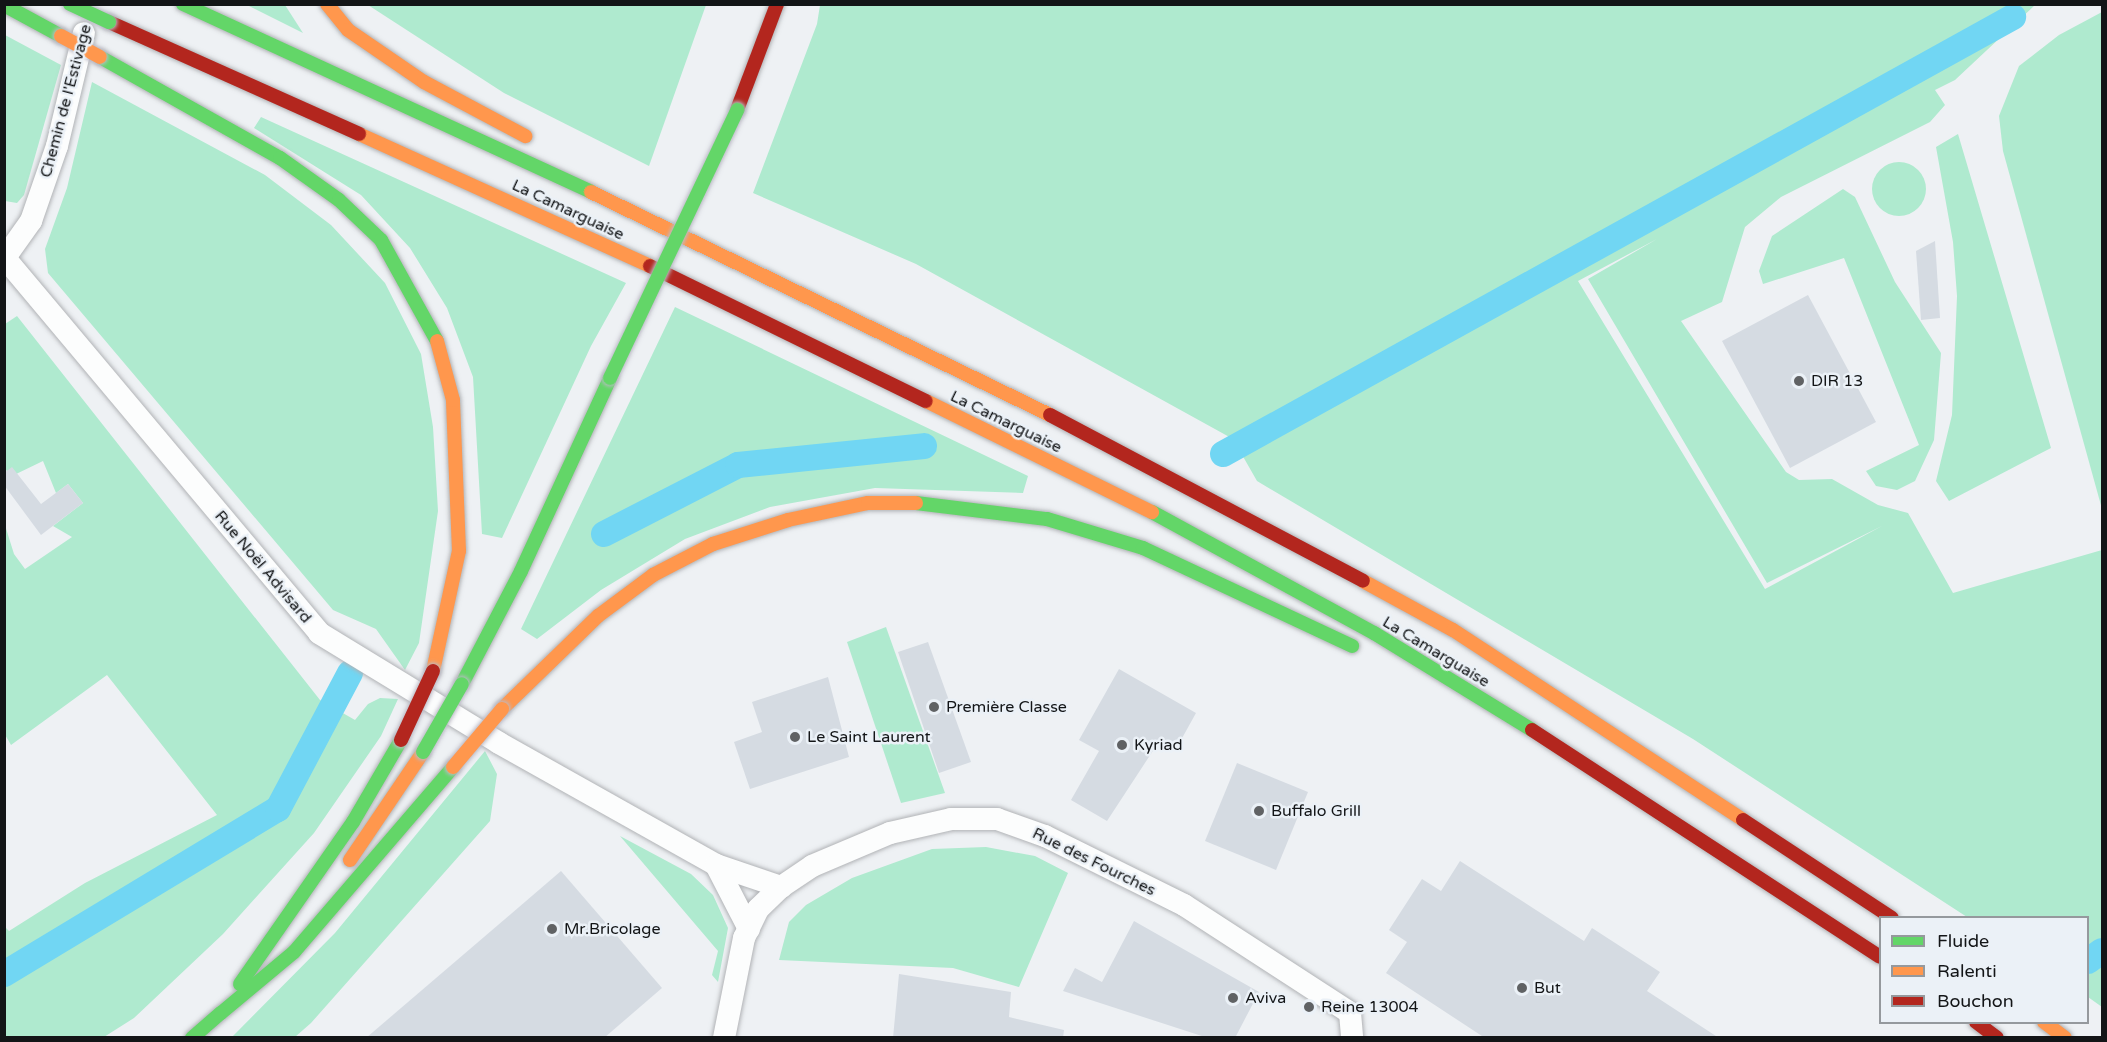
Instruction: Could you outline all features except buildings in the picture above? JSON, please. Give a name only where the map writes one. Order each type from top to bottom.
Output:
[{"type":"main road","name":"La Camarguaise","points":[[70,4],[629,256],[1138,505],[1374,633],[1607,776],[1879,956]]},
{"type":"main road","name":"La Camarguaise","points":[[183,4],[726,254],[1136,458],[1453,630],[1889,916]]},
{"type":"main road","points":[[327,4],[348,30],[423,82],[540,144]]},
{"type":"main road","points":[[338,875],[423,752],[462,684],[521,571],[737,110],[777,4]]},
{"type":"main road","points":[[4,5],[280,158],[339,200],[381,240],[411,290],[438,343],[453,400],[458,459],[459,551],[433,671],[401,740],[353,822],[221,1013]]},
{"type":"main road","points":[[634,194],[726,254]]},
{"type":"main road","points":[[192,1038],[294,952],[502,709],[598,616],[653,575],[714,544],[788,520],[868,504],[945,502],[1047,519],[1143,548],[1365,652]]},
{"type":"main road","points":[[1428,685],[1607,776]]},
{"type":"main road","points":[[221,1013],[324,892]]},
{"type":"main road","points":[[1977,1024],[1997,1038]]},
{"type":"main road","points":[[2045,1024],[2065,1038]]},
{"type":"street","name":"Chemin de l'Estivage","points":[[5,258],[31,221],[57,146],[91,4]]},
{"type":"street","name":"Rue Noël Advisard","points":[[5,258],[318,633],[528,760],[716,865],[781,887]]},
{"type":"street","name":"Rue des Fourches","points":[[724,1038],[749,929],[758,909],[781,887],[812,866],[890,832],[951,819],[997,819],[1046,836],[1184,905],[1350,1012],[1352,1038]]},
{"type":"street","points":[[716,865],[749,929]]},
{"type":"green space","points":[[247,5],[285,5],[303,33]]},
{"type":"green space","points":[[368,5],[706,5],[649,166],[504,93]]},
{"type":"green space","points":[[820,5],[2035,5],[1955,80],[1935,90],[1945,105],[1930,122],[1781,197],[1745,227],[1722,302],[1681,321],[1786,472],[1799,480],[1832,479],[1878,505],[1908,513],[1953,593],[2102,550],[2102,1007],[2089,998],[2089,916],[1965,916],[1693,739],[1257,481],[1233,439],[916,264],[753,193],[817,24]],"holes":[[[1657,239],[1588,279],[1767,583],[1882,526],[1765,589],[1578,281]]]},
{"type":"green space","points":[[2102,12],[2102,509],[2003,151],[1999,116],[2019,66],[2059,35]]},
{"type":"green space","points":[[5,35],[61,65],[24,195],[17,203],[5,201]]},
{"type":"green space","points":[[92,82],[265,175],[331,225],[385,283],[421,354],[433,427],[438,511],[419,643],[405,670],[376,629],[333,610],[48,273],[45,249],[67,188]]},
{"type":"green space","points":[[261,117],[626,283],[591,346],[502,538],[482,534],[473,377],[447,308],[410,248],[361,195],[254,128]]},
{"type":"green space","points":[[1958,134],[2051,448],[1949,501],[1936,481],[1952,415],[1957,296],[1953,242],[1936,147]]},
{"type":"green space","points":[[1899,162],[1909,164],[1918,170],[1924,179],[1926,189],[1924,199],[1918,208],[1909,214],[1899,216],[1889,214],[1880,208],[1874,199],[1872,189],[1874,179],[1880,170],[1889,164]]},
{"type":"green space","points":[[1843,189],[1855,197],[1895,282],[1941,353],[1934,440],[1915,481],[1897,490],[1876,486],[1866,471],[1919,445],[1844,258],[1763,284],[1759,271],[1772,236]]},
{"type":"green space","points":[[675,307],[1028,476],[1023,493],[875,488],[770,507],[685,539],[601,590],[537,639],[521,629]]},
{"type":"green space","points":[[17,316],[320,700],[355,720],[368,704],[380,698],[398,699],[381,736],[314,833],[223,934],[134,1018],[104,1037],[5,1037],[5,927],[9,931],[85,883],[217,815],[107,675],[11,745],[4,733],[4,522],[14,554],[25,569],[72,537],[53,526],[83,503],[68,484],[56,493],[43,461],[12,476],[5,469],[5,324]]},
{"type":"green space","points":[[886,627],[945,793],[901,803],[847,642]]},
{"type":"green space","points":[[485,751],[497,774],[490,821],[311,1023],[295,1037],[231,1038],[335,933]]},
{"type":"green space","points":[[620,836],[691,874],[713,895],[728,928],[718,982],[712,975],[718,951]]},
{"type":"green space","points":[[986,847],[1035,856],[1068,873],[1019,987],[953,968],[779,960],[789,922],[806,905],[852,878],[932,849]]},
{"type":"waterway","points":[[1223,454],[2013,17]]},
{"type":"waterway","points":[[604,534],[738,465],[924,446]]},
{"type":"waterway","points":[[4,974],[278,809],[350,673]]},
{"type":"waterway","points":[[2089,960],[2102,951]]},
{"type":"traffic: fast","points":[[70,4],[109,22]]},
{"type":"traffic: fast","points":[[183,4],[591,192]]},
{"type":"traffic: fast","points":[[4,5],[61,36]]},
{"type":"traffic: fast","points":[[100,57],[280,158],[339,200],[381,240],[437,341]]},
{"type":"traffic: fast","points":[[610,378],[737,110]]},
{"type":"traffic: fast","points":[[462,684],[521,571],[610,378]]},
{"type":"traffic: fast","points":[[916,503],[1047,519],[1143,548],[1352,646]]},
{"type":"traffic: fast","points":[[1152,512],[1374,633],[1532,730]]},
{"type":"traffic: fast","points":[[423,752],[462,684]]},
{"type":"traffic: fast","points":[[240,984],[353,822],[401,740]]},
{"type":"traffic: fast","points":[[221,1013],[294,952],[453,767]]},
{"type":"traffic: fast","points":[[192,1038],[221,1013]]},
{"type":"traffic: slow","points":[[327,4],[348,30],[424,82],[525,136]]},
{"type":"traffic: slow","points":[[61,36],[100,57]]},
{"type":"traffic: slow","points":[[359,134],[650,266]]},
{"type":"traffic: slow","points":[[591,192],[1050,415]]},
{"type":"traffic: slow","points":[[433,671],[459,551],[453,400],[437,341]]},
{"type":"traffic: slow","points":[[926,401],[1152,512]]},
{"type":"traffic: slow","points":[[502,709],[598,616],[653,575],[713,544],[788,520],[868,503],[916,503]]},
{"type":"traffic: slow","points":[[1363,581],[1453,630],[1743,820]]},
{"type":"traffic: slow","points":[[453,767],[502,709]]},
{"type":"traffic: slow","points":[[350,860],[423,752]]},
{"type":"traffic: slow","points":[[2047,1024],[2065,1038]]},
{"type":"traffic: jam","points":[[737,110],[777,4]]},
{"type":"traffic: jam","points":[[109,22],[359,134]]},
{"type":"traffic: jam","points":[[650,266],[926,401]]},
{"type":"traffic: jam","points":[[1050,415],[1363,581]]},
{"type":"traffic: jam","points":[[401,740],[433,671]]},
{"type":"traffic: jam","points":[[1532,730],[1879,956]]},
{"type":"traffic: jam","points":[[1743,820],[1889,916]]},
{"type":"traffic: jam","points":[[1979,1024],[1997,1038]]},
{"type":"place","name":"DIR 13","points":[[1799,381]]},
{"type":"place","name":"Première Classe","points":[[934,707]]},
{"type":"place","name":"Le Saint Laurent","points":[[795,737]]},
{"type":"place","name":"Kyriad","points":[[1122,745]]},
{"type":"place","name":"Buffalo Grill","points":[[1259,811]]},
{"type":"place","name":"Mr.Bricolage","points":[[552,929]]},
{"type":"place","name":"But","points":[[1522,988]]},
{"type":"place","name":"Aviva","points":[[1233,998]]},
{"type":"place","name":"Reine 13004","points":[[1309,1007]]}]
